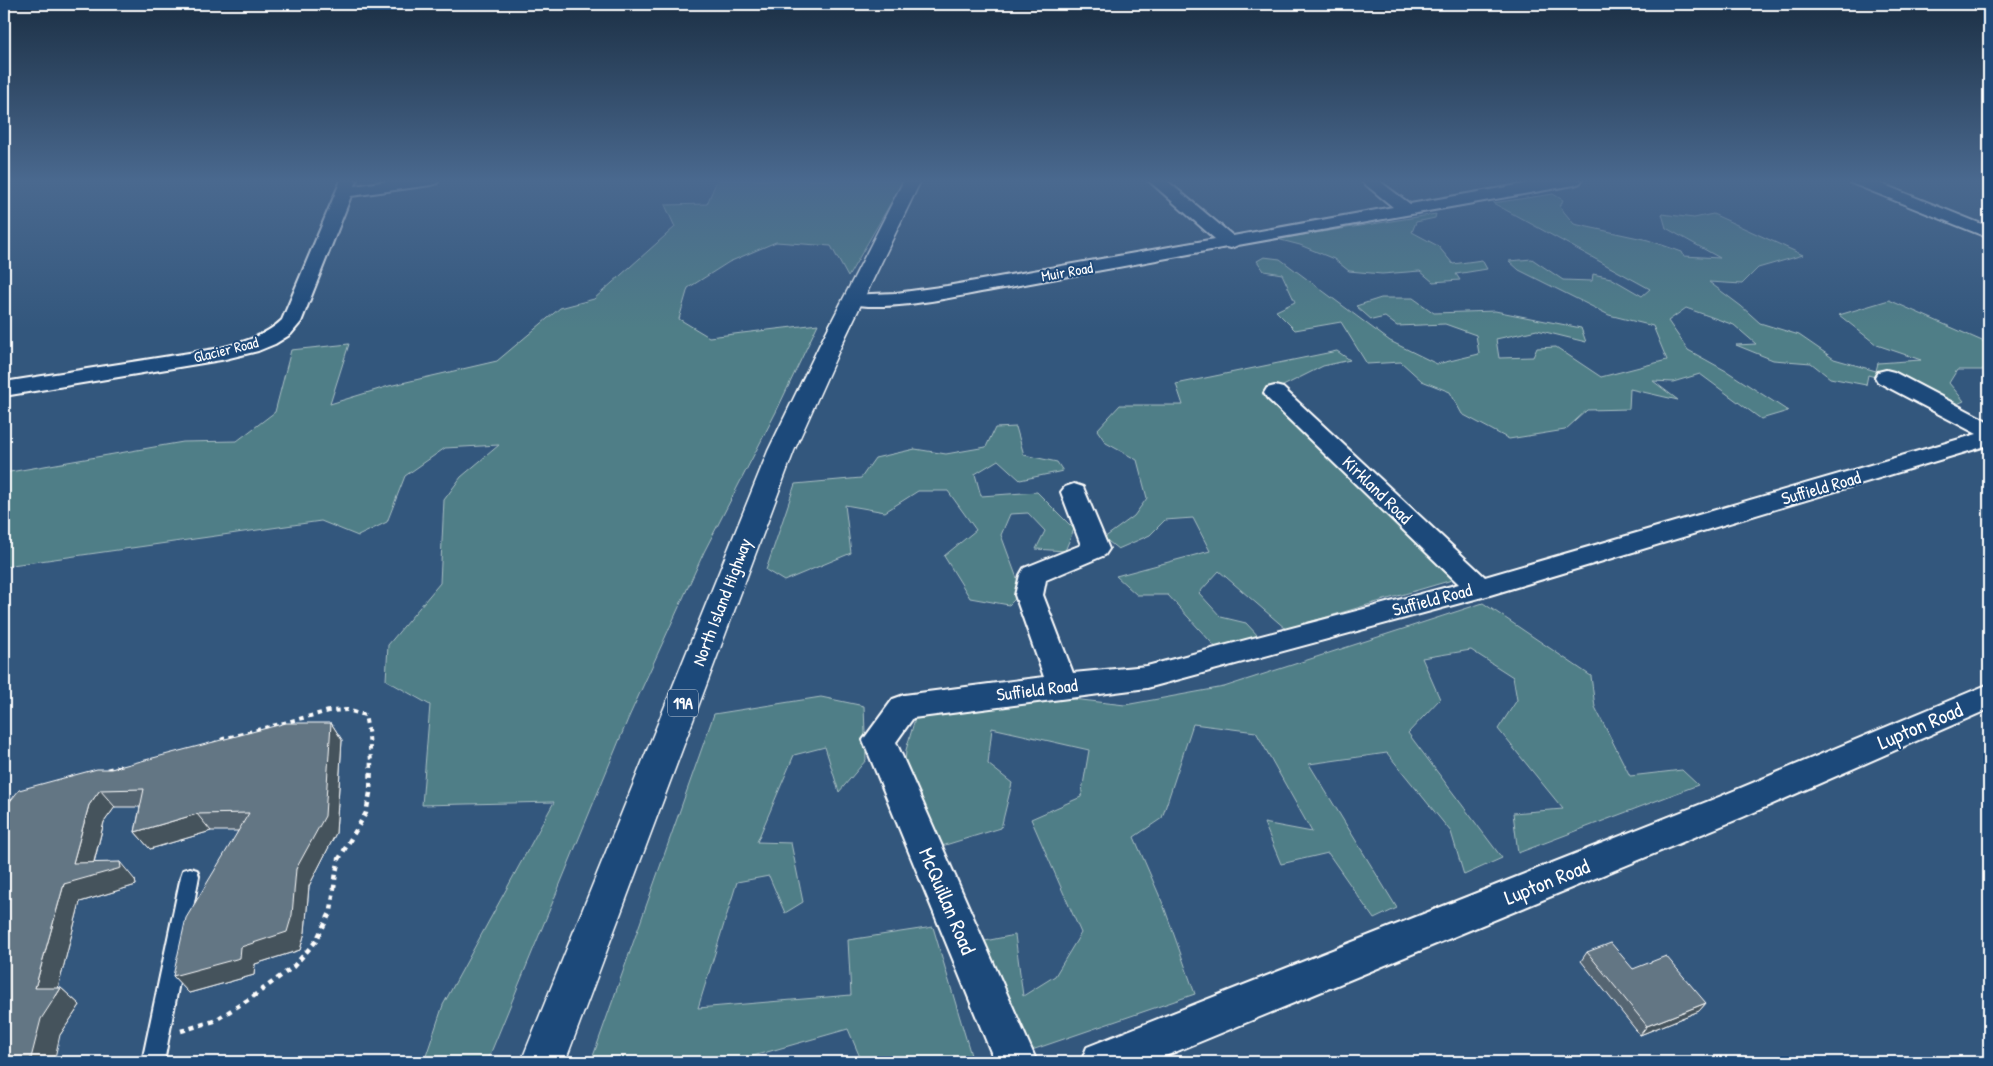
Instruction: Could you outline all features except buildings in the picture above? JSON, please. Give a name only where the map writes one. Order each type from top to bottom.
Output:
[{"type":"main road","name":"North Island Highway","points":[[543,1062],[781,451],[888,230]]},
{"type":"street","name":"Glacier Road","points":[[4,389],[221,354],[255,345],[280,334],[291,322],[328,230]]},
{"type":"street","points":[[1215,230],[1231,243]]},
{"type":"street","name":"Muir Road","points":[[854,299],[916,298],[1302,230]]},
{"type":"street","points":[[1886,377],[1989,431]]},
{"type":"street","name":"Kirkland Road","points":[[1275,393],[1480,588]]},
{"type":"street","name":"Suffield Road","points":[[878,740],[904,707],[1147,677],[1480,588],[1989,438]]},
{"type":"street","points":[[1063,686],[1029,595],[1034,575],[1096,549],[1074,492]]},
{"type":"street","name":"Lupton Road","points":[[1102,1062],[1731,807],[1989,696]]},
{"type":"street","name":"McQuillan Road","points":[[878,740],[1016,1062]]},
{"type":"lane","points":[[153,1062],[190,876]]},
{"type":"path","points":[[158,1038],[214,1021],[258,994],[296,964],[313,945],[332,910],[336,866],[347,843],[366,812],[369,800],[369,732],[365,715],[355,710],[329,711],[223,739],[210,746]]},
{"type":"path","points":[[102,771],[130,764]]},
{"type":"green space","points":[[672,230],[875,230],[848,277],[831,246],[776,242],[729,262],[688,288],[679,319],[709,337],[818,324],[776,412],[704,552],[628,719],[487,1062],[424,1062],[443,1005],[554,802],[422,805],[430,705],[386,680],[388,645],[440,583],[444,500],[461,477],[499,445],[445,448],[405,476],[387,522],[358,536],[321,521],[12,565],[4,568],[4,473],[183,442],[237,441],[275,412],[291,350],[349,344],[330,404],[389,386],[497,361],[560,308],[594,299]]},
{"type":"green space","points":[[1336,230],[1413,230],[1412,232],[1438,246],[1453,264],[1482,260],[1487,269],[1456,274],[1460,280],[1433,282],[1420,271],[1382,274],[1349,271],[1334,259],[1300,245],[1277,239]]},
{"type":"green space","points":[[1542,230],[1601,230],[1648,240],[1682,252],[1684,256],[1720,258],[1669,230],[1748,230],[1803,255],[1758,268],[1742,284],[1709,282],[1760,323],[1799,335],[1834,359],[1876,371],[1878,363],[1921,360],[1877,345],[1839,315],[1889,300],[1989,344],[1989,370],[1957,370],[1949,383],[1964,401],[1948,408],[1900,384],[1868,375],[1866,385],[1830,378],[1811,363],[1773,360],[1736,345],[1756,344],[1734,325],[1686,308],[1668,321],[1688,350],[1728,372],[1788,411],[1761,419],[1700,374],[1673,382],[1653,381],[1678,400],[1630,389],[1629,409],[1587,410],[1565,430],[1509,439],[1462,414],[1450,392],[1422,381],[1401,362],[1367,364],[1341,322],[1295,330],[1276,311],[1295,302],[1282,274],[1264,271],[1257,261],[1264,257],[1280,259],[1390,341],[1437,364],[1479,354],[1476,335],[1445,324],[1397,326],[1385,317],[1372,320],[1356,306],[1381,298],[1413,298],[1434,313],[1495,311],[1581,328],[1586,342],[1537,330],[1496,339],[1499,358],[1533,357],[1537,348],[1556,347],[1601,377],[1667,360],[1653,326],[1609,315],[1519,270],[1509,261],[1532,259],[1563,280],[1592,281],[1593,274],[1611,278],[1642,296],[1650,289]]},
{"type":"green space","points":[[1337,351],[1350,360],[1323,366],[1275,390],[1293,424],[1360,477],[1420,532],[1452,580],[1286,629],[1219,571],[1199,593],[1221,617],[1246,623],[1259,637],[1220,652],[1168,595],[1137,595],[1116,576],[1210,551],[1193,518],[1165,520],[1150,535],[1118,549],[1104,538],[1134,516],[1147,498],[1137,460],[1106,443],[1097,430],[1120,405],[1183,405],[1176,384]]},
{"type":"green space","points":[[1016,427],[1024,455],[1057,462],[1063,471],[1020,480],[998,460],[975,474],[981,496],[1037,492],[1074,529],[1065,551],[1036,549],[1045,531],[1028,513],[1010,514],[1001,535],[1022,592],[1009,605],[970,598],[944,556],[976,530],[948,491],[918,491],[885,512],[845,505],[851,553],[784,581],[766,570],[795,484],[861,478],[875,458],[915,449],[946,454],[986,447],[995,428]]},
{"type":"green space","points":[[1483,603],[1591,676],[1595,707],[1630,776],[1682,770],[1698,785],[1518,853],[1513,813],[1563,809],[1498,729],[1517,700],[1513,677],[1471,650],[1422,658],[1440,699],[1408,733],[1502,858],[1464,875],[1451,832],[1387,753],[1309,764],[1397,908],[1374,919],[1328,853],[1281,864],[1264,823],[1312,832],[1256,732],[1193,724],[1162,818],[1134,837],[1163,904],[1195,994],[1029,1051],[980,942],[1015,935],[1023,996],[1055,976],[1081,933],[1031,819],[1081,797],[1089,750],[992,728],[988,764],[1012,783],[1001,828],[942,846],[904,775],[906,750],[919,705],[1055,697],[1125,705],[1224,687]]},
{"type":"green space","points":[[821,697],[864,706],[866,760],[839,792],[825,747],[794,755],[757,842],[791,843],[803,902],[785,913],[769,876],[737,882],[698,1008],[851,995],[848,940],[933,927],[973,1062],[862,1062],[848,1029],[732,1062],[591,1062],[714,714]]}]
